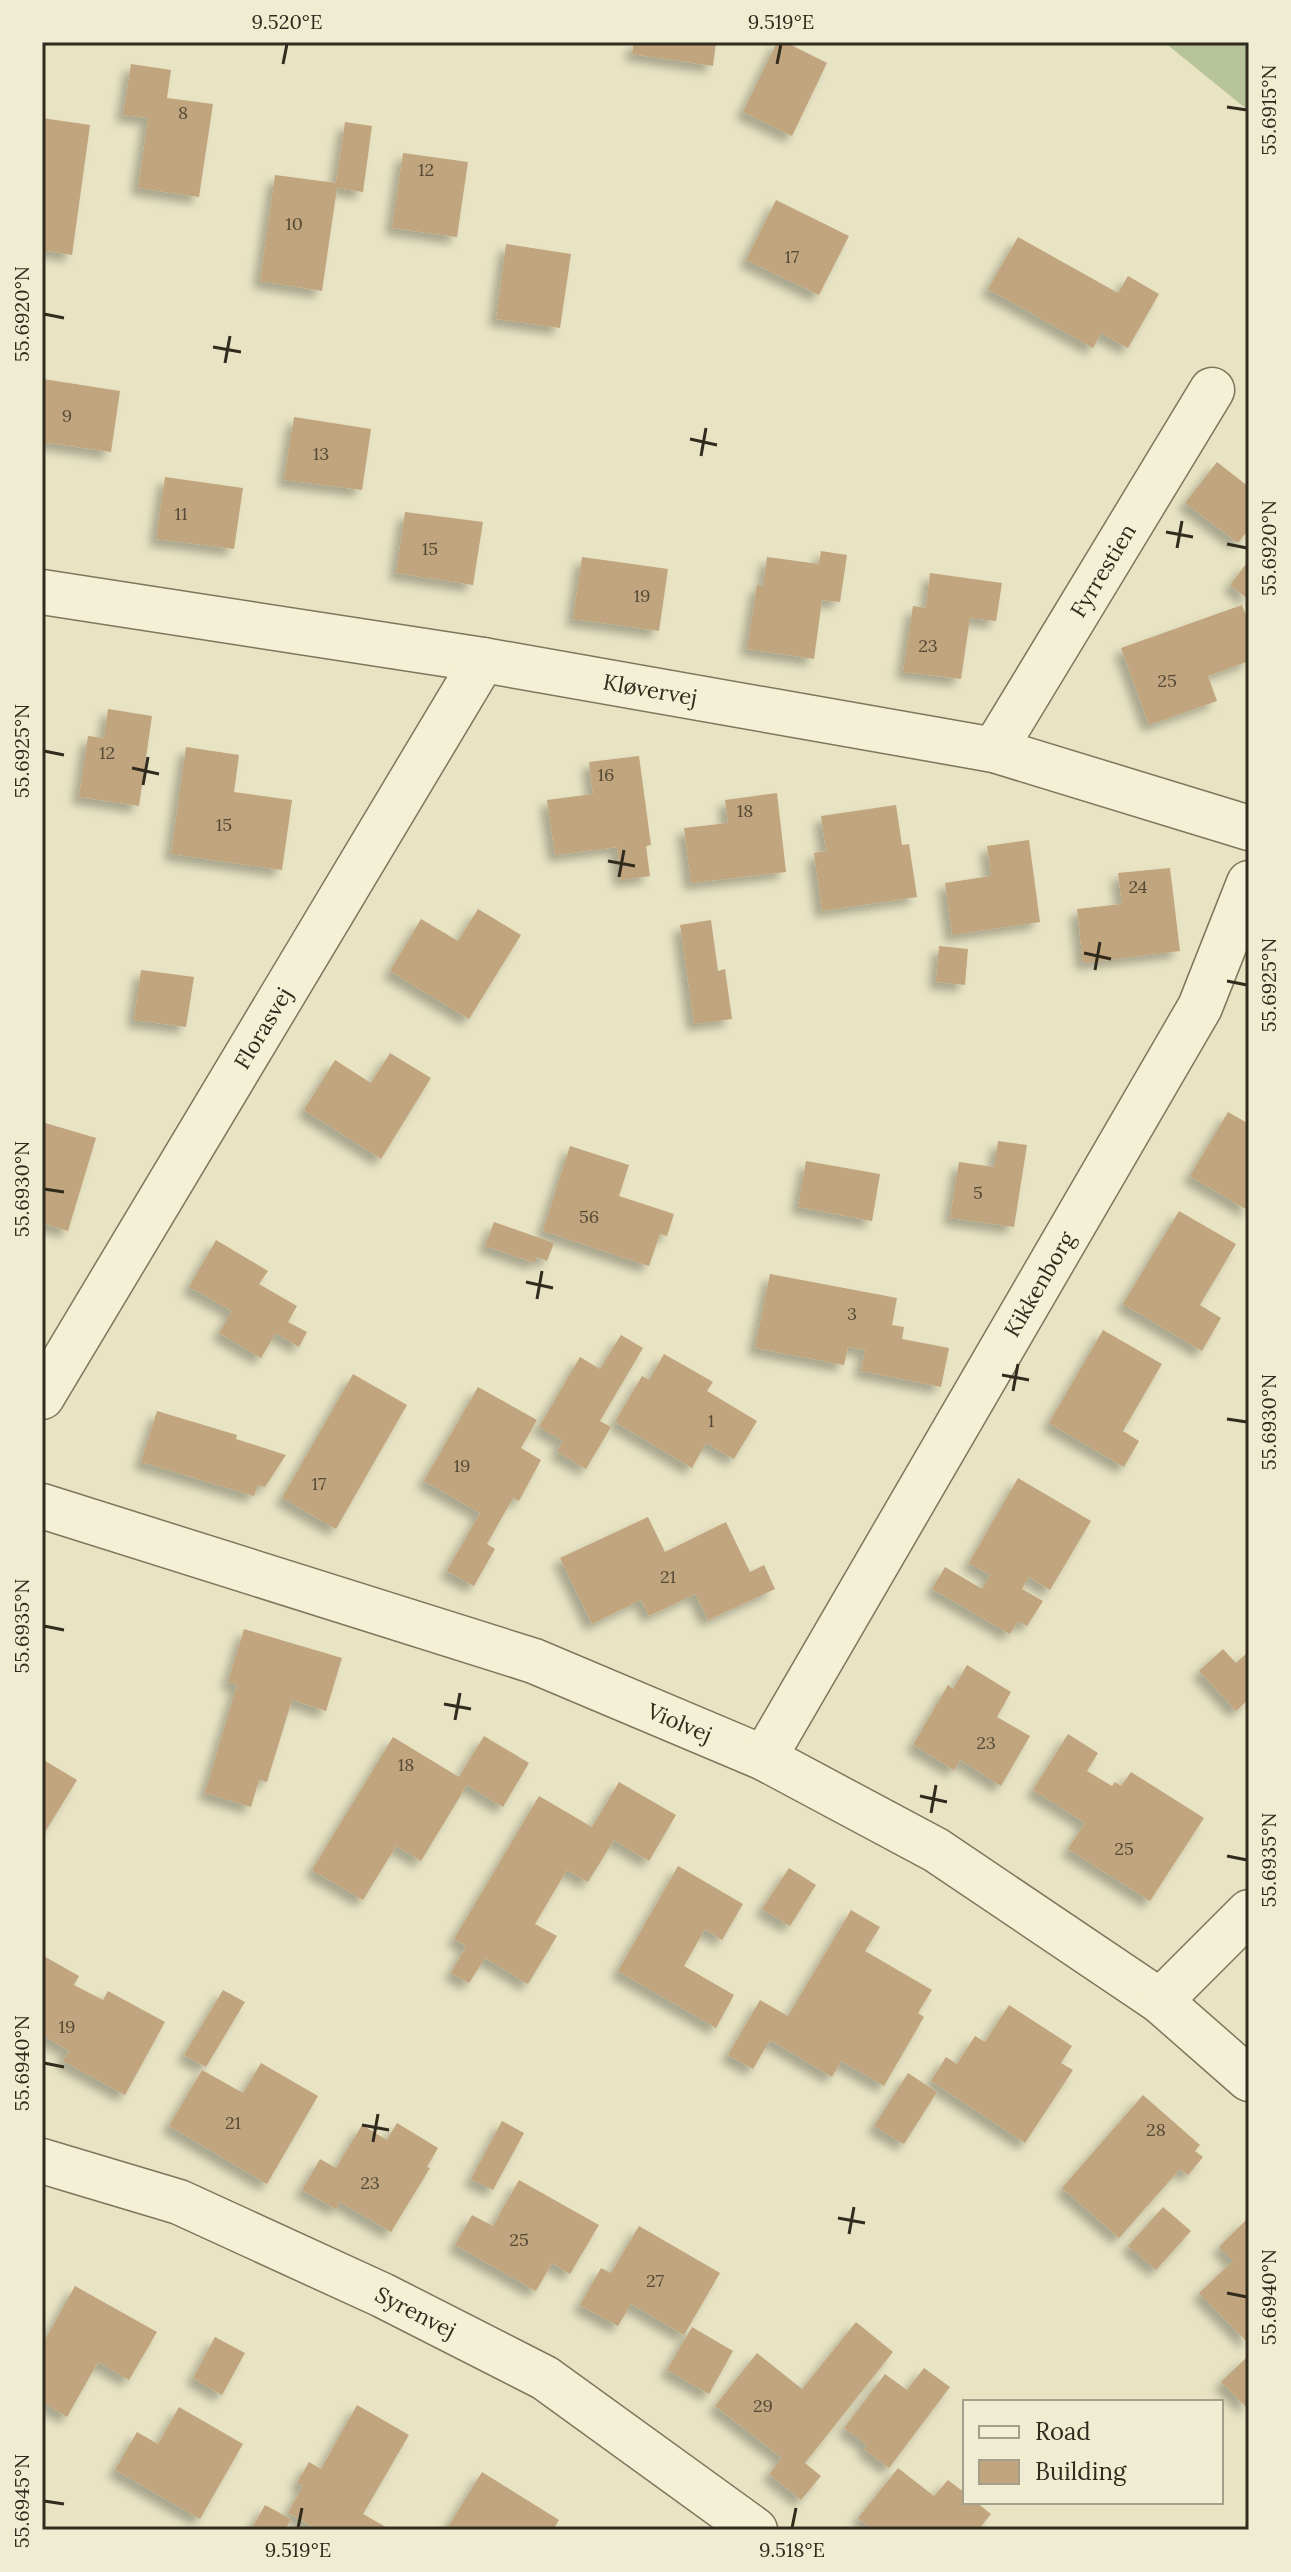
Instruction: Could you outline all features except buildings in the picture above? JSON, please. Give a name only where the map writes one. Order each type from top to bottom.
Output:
[{"type":"street","name":"Fyrrestien","points":[[994,750],[1212,390]]},
{"type":"street","name":"Kløvervej","points":[[42,592],[483,660],[994,750],[1249,828]]},
{"type":"street","name":"Florasvej","points":[[42,1397],[483,660]]},
{"type":"street","name":"Kikkenborg","points":[[764,1758],[1200,1007],[1249,883]]},
{"type":"street","name":"Violvej","points":[[42,1506],[534,1661],[764,1758],[936,1850],[1160,2001],[1249,2079]]},
{"type":"street","points":[[1160,2001],[1249,1912]]},
{"type":"street","name":"Syrenvej","points":[[42,2161],[179,2202],[382,2295],[545,2378],[755,2530]]},
{"type":"green space","points":[[1164,42],[1249,42],[1249,111]]}]
